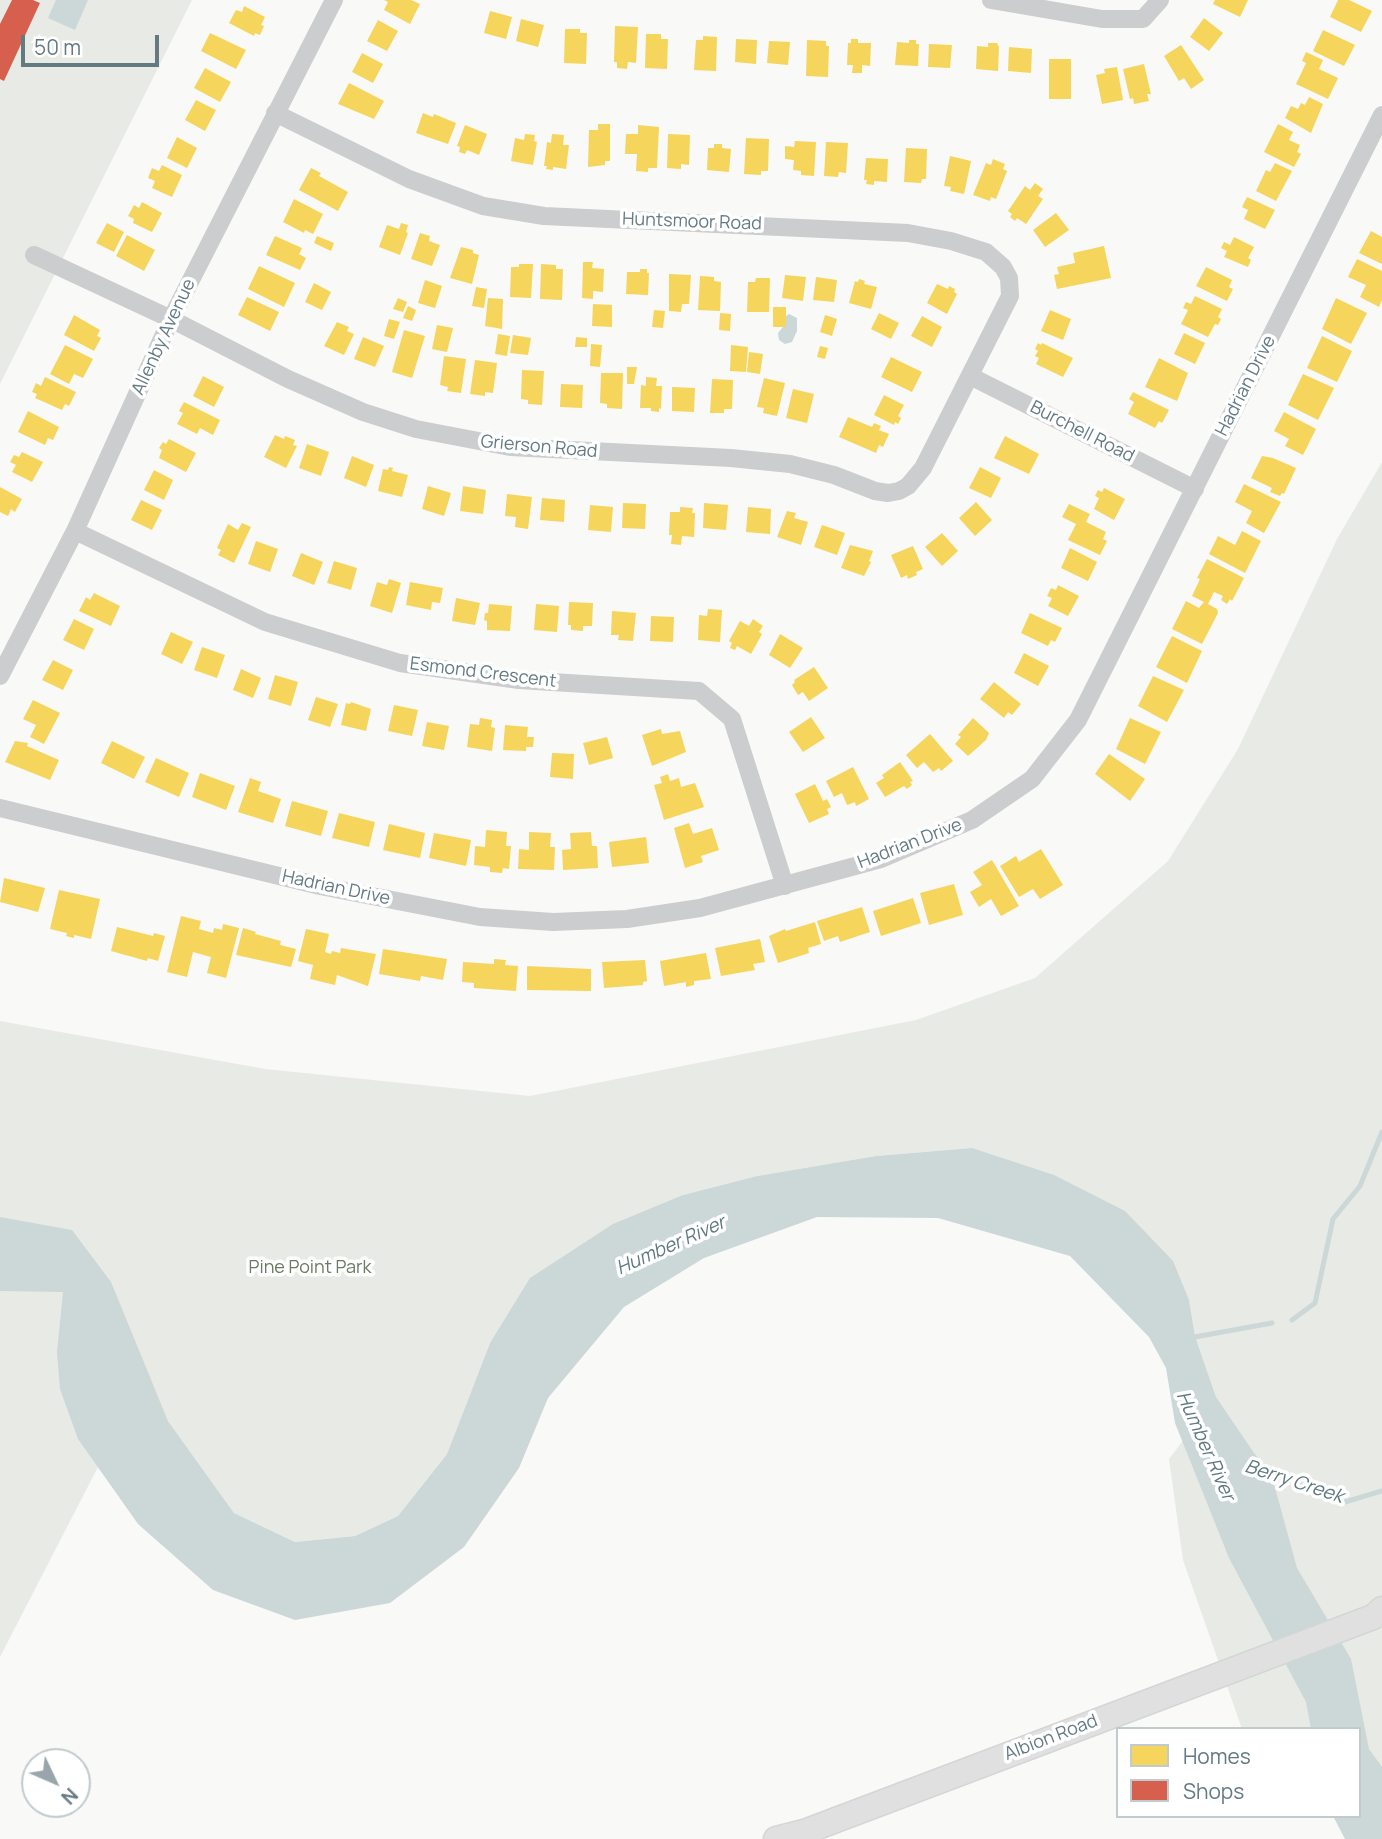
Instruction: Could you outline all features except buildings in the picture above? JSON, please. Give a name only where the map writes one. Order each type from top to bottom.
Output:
[{"type":"main road","name":"Albion Road","points":[[776,1839],[800,1835],[1379,1616]]},
{"type":"street","name":"Allenby Avenue","points":[[0,677],[75,531],[171,319],[334,0]]},
{"type":"street","points":[[991,0],[1102,19],[1143,19],[1160,0]]},
{"type":"street","name":"Huntsmoor Road","points":[[275,113],[409,179],[483,206],[544,216],[908,233],[951,241],[986,253],[1003,267],[1009,278],[1010,296],[970,376]]},
{"type":"street","name":"Hadrian Drive","points":[[0,808],[320,886],[480,917],[552,922],[627,919],[700,908],[881,859],[972,820],[1032,779],[1079,720],[1382,115]]},
{"type":"street","name":"Grierson Road","points":[[34,254],[171,319],[288,379],[366,413],[416,429],[510,447],[731,458],[790,464],[888,493],[899,491],[915,479],[970,376]]},
{"type":"street","name":"Burchell Road","points":[[970,376],[1195,489]]},
{"type":"street","name":"Esmond Crescent","points":[[75,531],[265,622],[400,663],[519,680],[699,691],[732,719],[785,886]]},
{"type":"green space","points":[[0,0],[192,0],[0,384]]},
{"type":"green space","name":"Pine Point Park","points":[[1382,462],[1382,1781],[1361,1734],[1361,1727],[1241,1727],[1183,1560],[1169,1459],[1216,1397],[1195,1336],[1189,1300],[972,1148],[876,1156],[757,1176],[683,1195],[490,1343],[447,1454],[398,1516],[355,1536],[295,1542],[234,1513],[168,1421],[150,1378],[98,1467],[0,1657],[0,1021],[265,1069],[530,1096],[916,1020],[1035,978],[1168,861],[1238,749],[1337,539]]},
{"type":"water","points":[[56,0],[88,0],[75,30],[48,18]]},
{"type":"water","points":[[789,314],[797,318],[797,331],[792,342],[785,344],[779,340],[778,333],[786,327],[786,316]]},
{"type":"water","name":"Humber River","points":[[972,1148],[1054,1175],[1125,1211],[1173,1261],[1189,1300],[1195,1336],[1216,1397],[1271,1473],[1297,1568],[1351,1659],[1369,1749],[1382,1767],[1382,1839],[1345,1839],[1334,1818],[1361,1818],[1361,1727],[1311,1727],[1306,1702],[1229,1558],[1175,1423],[1166,1368],[1149,1337],[1070,1256],[938,1218],[817,1217],[704,1258],[624,1307],[548,1398],[519,1468],[464,1547],[390,1603],[295,1620],[213,1590],[138,1524],[78,1439],[60,1389],[57,1352],[63,1292],[0,1291],[0,1217],[72,1230],[111,1282],[168,1421],[234,1513],[295,1542],[355,1536],[398,1516],[447,1454],[490,1343],[530,1278],[613,1224],[683,1195],[757,1176],[876,1156]]},
{"type":"waterway","points":[[1292,1320],[1315,1303],[1333,1219],[1360,1186],[1382,1132]]},
{"type":"waterway","points":[[1189,1338],[1272,1323]]},
{"type":"waterway","name":"Berry Creek","points":[[1266,1472],[1345,1502],[1382,1491]]}]
